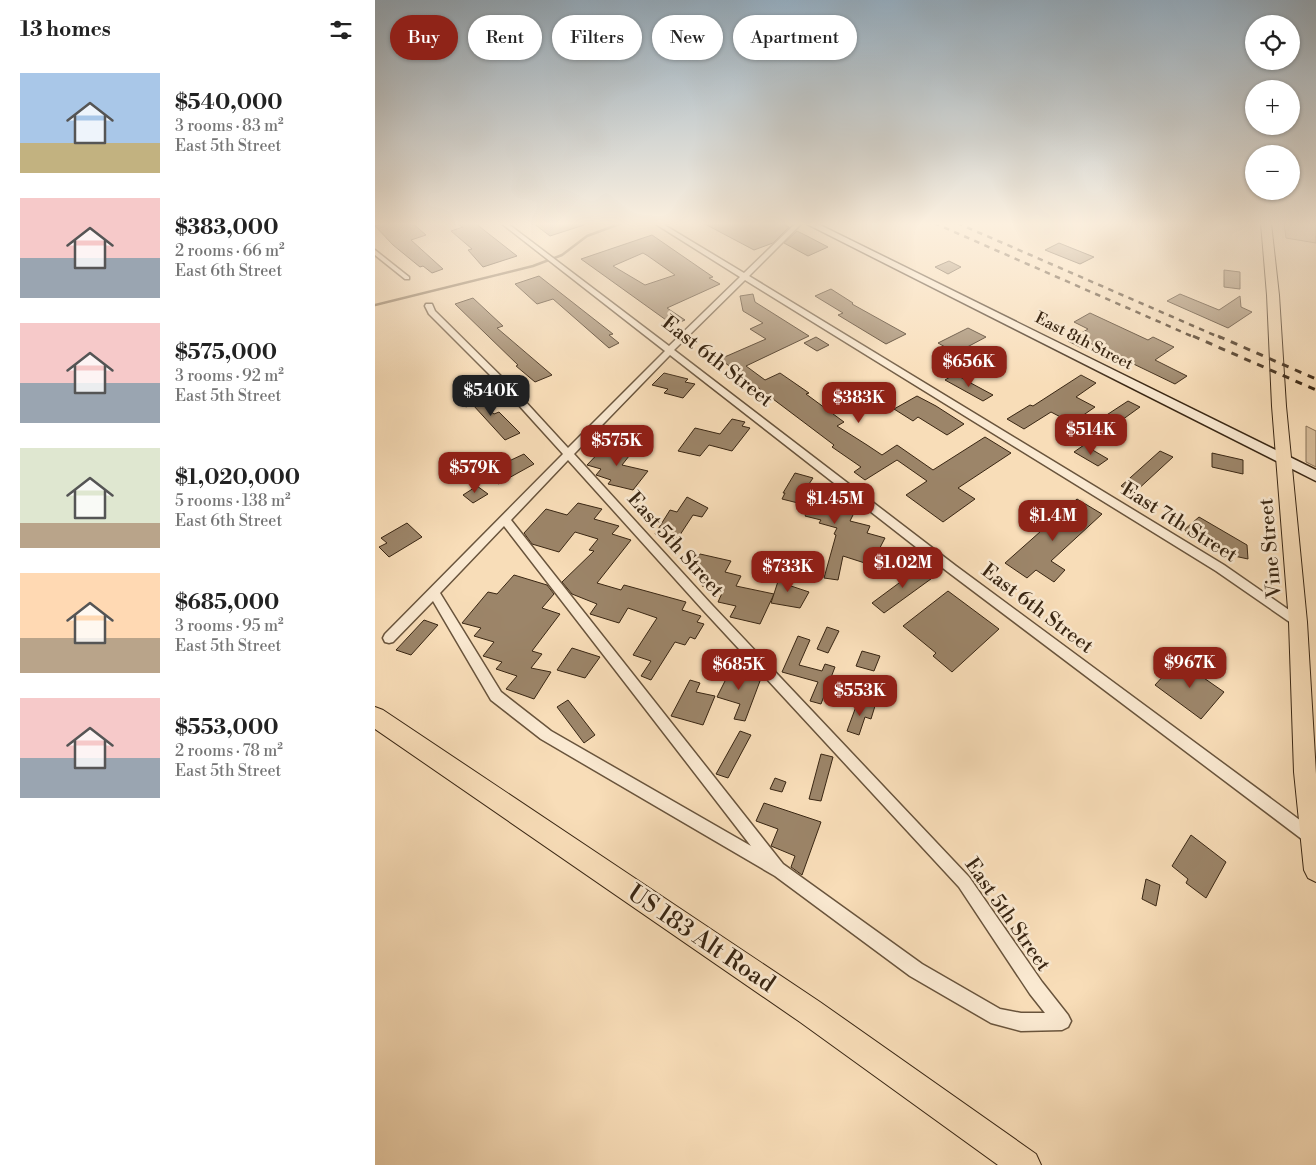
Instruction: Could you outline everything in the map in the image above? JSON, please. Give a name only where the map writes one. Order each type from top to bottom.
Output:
[{"type":"highway","name":"US 183 Alt Road","points":[[375,717],[810,1012],[1025,1165]]},
{"type":"main road","name":"East 8th Street","points":[[920,277],[1316,476]]},
{"type":"main road","name":"Vine Street","points":[[1271,277],[1279,406],[1298,622],[1305,772],[1316,870]]},
{"type":"street","name":"East 6th Street","points":[[575,277],[953,569],[1314,839]]},
{"type":"street","points":[[389,638],[743,277]]},
{"type":"street","name":"East 7th Street","points":[[746,277],[1220,568],[1298,622]]},
{"type":"street","name":"East 5th Street","points":[[429,306],[431,312],[509,389],[707,608],[964,882],[1036,988],[1062,1021],[1021,1022],[997,1017],[916,970],[780,872]]},
{"type":"street","points":[[505,520],[780,872]]},
{"type":"street","points":[[434,593],[496,696],[546,734],[780,872]]},
{"type":"shaded area","points":[[1306,426],[1316,431],[1316,467],[1306,462]]},
{"type":"building","points":[[541,277],[613,334],[609,335],[619,343],[609,348],[553,299],[537,304],[515,284]]},
{"type":"building","points":[[607,277],[632,277],[645,285],[668,277],[712,277],[709,278],[720,284],[667,308],[685,320],[673,325]]},
{"type":"building","points":[[1224,277],[1240,277],[1240,289],[1224,287]]},
{"type":"building","points":[[831,289],[852,304],[906,334],[886,344],[838,315],[843,313],[815,296]]},
{"type":"building","points":[[753,294],[755,302],[809,336],[746,366],[765,380],[780,373],[809,393],[806,394],[844,422],[837,426],[882,455],[897,445],[933,470],[985,437],[1011,453],[958,488],[975,499],[943,522],[906,495],[927,481],[897,460],[865,480],[854,472],[861,467],[832,447],[834,445],[720,359],[766,339],[750,329],[763,323],[743,311],[740,296]]},
{"type":"building","points":[[1180,294],[1219,310],[1240,296],[1241,307],[1252,312],[1228,328],[1167,301]]},
{"type":"building","points":[[473,298],[503,326],[497,328],[552,375],[535,382],[516,366],[518,365],[455,304]]},
{"type":"building","points":[[1090,313],[1148,340],[1153,337],[1174,347],[1155,360],[1187,376],[1175,384],[1090,343],[1082,348],[1068,341],[1088,329],[1074,322]]},
{"type":"building","points":[[968,328],[986,337],[956,353],[938,343]]},
{"type":"building","points":[[816,337],[829,345],[817,351],[804,343]]},
{"type":"building","points":[[664,373],[688,379],[685,382],[695,384],[683,398],[664,393],[668,389],[652,385]]},
{"type":"building","points":[[955,374],[993,395],[983,401],[945,380]]},
{"type":"building","points":[[1081,375],[1096,383],[1076,397],[1095,407],[1072,423],[1051,412],[1024,429],[1007,419],[1030,405],[1033,406]]},
{"type":"building","points":[[468,393],[494,414],[499,412],[520,433],[505,440],[473,405],[475,402],[466,407],[456,399]]},
{"type":"building","points":[[917,396],[964,424],[947,435],[918,417],[913,421],[894,409]]},
{"type":"building","points":[[1128,401],[1140,407],[1115,425],[1102,418]]},
{"type":"building","points":[[732,419],[745,422],[742,426],[750,428],[732,451],[709,445],[700,456],[678,451],[695,428],[720,434]]},
{"type":"building","points":[[607,444],[633,451],[622,465],[648,471],[633,490],[608,484],[611,480],[596,475],[601,469],[587,465]]},
{"type":"building","points":[[1084,445],[1108,459],[1098,466],[1074,452]]},
{"type":"building","points":[[1160,451],[1173,457],[1134,493],[1121,486]]},
{"type":"building","points":[[1212,453],[1243,460],[1243,474],[1212,467]]},
{"type":"building","points":[[524,454],[534,464],[498,484],[490,476],[498,472],[494,468]]},
{"type":"building","points":[[795,473],[813,478],[809,484],[829,490],[824,498],[840,502],[837,506],[855,511],[850,521],[870,526],[867,533],[885,538],[871,565],[843,556],[838,580],[824,578],[837,528],[819,523],[821,520],[805,516],[810,506],[782,499],[785,493],[783,493]]},
{"type":"building","points":[[477,486],[488,494],[473,503],[463,495]]},
{"type":"building","points":[[687,497],[708,508],[702,517],[693,515],[676,541],[655,534],[670,510],[677,512]]},
{"type":"building","points":[[1077,499],[1102,514],[1051,561],[1065,570],[1054,582],[1036,570],[1027,578],[1005,563]]},
{"type":"building","points":[[578,503],[602,509],[594,519],[619,526],[612,534],[631,540],[597,583],[621,590],[624,585],[686,602],[682,610],[701,616],[697,622],[704,624],[695,639],[690,637],[685,645],[675,642],[651,680],[641,676],[651,661],[633,655],[657,618],[628,608],[619,623],[590,614],[597,604],[572,594],[562,582],[594,551],[589,550],[598,539],[575,532],[559,552],[532,544],[524,533],[546,509],[567,515]]},
{"type":"building","points":[[1199,517],[1247,545],[1248,559],[1225,554],[1184,530]]},
{"type":"building","points":[[407,523],[422,537],[389,557],[379,547],[387,543],[381,538]]},
{"type":"building","points":[[700,554],[731,561],[725,572],[741,576],[736,586],[774,594],[760,624],[730,617],[736,606],[718,602],[723,591],[702,586],[707,577],[688,570]]},
{"type":"building","points":[[922,566],[935,576],[884,613],[872,603]]},
{"type":"building","points":[[781,572],[792,573],[788,585],[809,592],[800,608],[771,603]]},
{"type":"building","points":[[514,575],[547,585],[554,594],[542,608],[560,614],[532,651],[542,654],[531,668],[551,672],[534,699],[506,689],[517,676],[496,669],[502,662],[483,656],[494,642],[474,636],[481,628],[462,623],[488,592],[497,594]]},
{"type":"building","points":[[948,591],[999,629],[952,672],[933,656],[936,653],[903,626]]},
{"type":"building","points":[[424,620],[438,625],[411,655],[396,650]]},
{"type":"building","points":[[827,627],[839,631],[828,653],[817,649]]},
{"type":"building","points":[[798,636],[810,640],[799,665],[822,671],[825,664],[835,667],[821,704],[810,701],[818,682],[782,672]]},
{"type":"building","points":[[572,648],[600,657],[585,678],[557,670]]},
{"type":"building","points":[[862,651],[880,656],[874,671],[856,666]]},
{"type":"building","points":[[1178,660],[1224,692],[1201,719],[1155,685]]},
{"type":"building","points":[[734,663],[745,666],[740,676],[760,681],[745,721],[734,719],[740,704],[717,697]]},
{"type":"building","points":[[690,680],[700,683],[696,692],[715,696],[703,725],[671,716]]},
{"type":"building","points":[[568,700],[595,735],[584,743],[557,707]]},
{"type":"building","points":[[858,701],[875,706],[871,719],[865,717],[859,735],[847,731]]},
{"type":"building","points":[[740,731],[751,735],[728,778],[716,774]]},
{"type":"building","points":[[821,754],[833,757],[821,801],[809,799]]},
{"type":"building","points":[[775,778],[786,782],[782,792],[770,789]]},
{"type":"building","points":[[764,803],[821,822],[802,875],[791,867],[795,856],[771,846],[778,829],[756,821]]},
{"type":"building","points":[[1191,835],[1226,862],[1206,898],[1186,883],[1188,879],[1172,866]]},
{"type":"building","points":[[1146,879],[1160,885],[1156,906],[1142,899]]},
{"type":"waterway","points":[[375,305],[487,277]]},
{"type":"railway","points":[[1058,277],[1196,338]]},
{"type":"railway","points":[[1082,277],[1221,338]]},
{"type":"railway","points":[[1193,336],[1316,390]]},
{"type":"railway","points":[[1218,336],[1316,379]]}]
